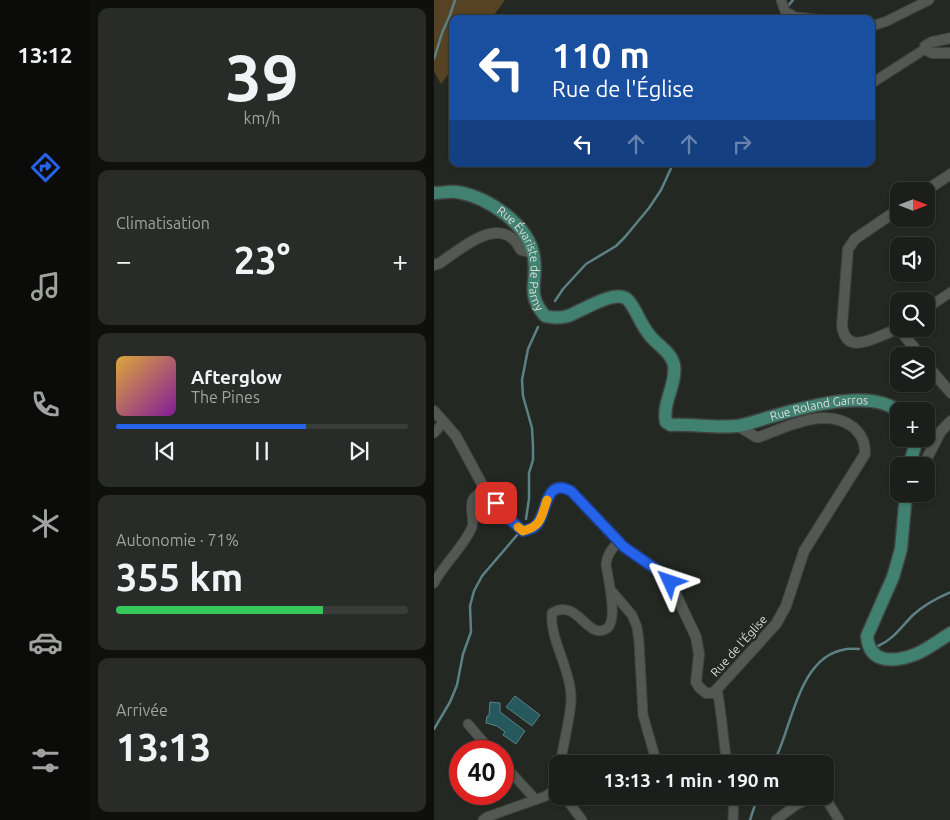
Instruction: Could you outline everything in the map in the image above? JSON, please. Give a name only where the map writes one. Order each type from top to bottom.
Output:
[{"type":"main road","name":"Rue Évariste de Parny","points":[[434,193],[456,192],[495,206],[518,228],[530,243],[534,260],[533,290],[535,301],[545,316],[566,317],[614,296],[623,296],[629,301],[648,334],[674,363],[675,373],[665,414],[666,422],[671,425],[738,426]]},
{"type":"main road","name":"Rue Roland Garros","points":[[738,426],[810,405],[828,402],[870,402],[890,406]]},
{"type":"main road","points":[[905,502],[901,549],[893,576],[867,636],[868,646],[874,654],[884,659],[894,660],[916,653],[950,633]]},
{"type":"street","points":[[781,0],[784,11],[791,15]]},
{"type":"street","points":[[875,25],[929,0]]},
{"type":"street","points":[[875,82],[925,49],[925,46],[932,42],[950,38]]},
{"type":"street","points":[[925,49],[932,53],[950,53]]},
{"type":"street","points":[[935,184],[950,174]]},
{"type":"street","points":[[890,215],[855,238],[848,249],[842,326],[843,336],[853,343],[865,342],[890,331]]},
{"type":"street","points":[[434,265],[478,237],[500,233],[514,240],[521,250],[533,253]]},
{"type":"street","points":[[935,303],[950,292]]},
{"type":"street","points":[[906,337],[914,347]]},
{"type":"street","points":[[935,375],[950,393]]},
{"type":"street","name":"Rue de l'Église","points":[[434,411],[456,436],[484,488],[508,518],[523,531],[534,528],[540,520],[550,492],[559,488],[566,488],[619,542],[660,572],[670,582],[696,637],[699,654],[696,682],[706,693],[712,693],[776,624],[786,606],[804,551],[865,454],[865,445],[861,434],[838,420],[817,418],[786,426],[759,437],[738,426]]},
{"type":"street","points":[[928,457],[941,431],[950,421]]},
{"type":"street","points":[[434,433],[444,422]]},
{"type":"street","points":[[434,583],[444,565],[472,526],[471,505],[484,488]]},
{"type":"street","points":[[561,755],[571,696],[566,668],[551,623],[552,613],[559,609],[569,609],[592,628],[600,631],[608,628],[612,622],[606,558],[619,542]]},
{"type":"street","points":[[610,589],[632,615],[637,627],[642,715],[654,755]]},
{"type":"street","points":[[716,689],[726,755]]},
{"type":"street","points":[[468,724],[482,740]]},
{"type":"street","points":[[514,776],[536,800]]},
{"type":"street","points":[[483,820],[549,794]]},
{"type":"street","points":[[571,805],[582,820]]},
{"type":"street","points":[[733,820],[734,805]]},
{"type":"street","points":[[776,820],[796,805]]},
{"type":"street","points":[[830,805],[839,820]]},
{"type":"shaded area","points":[[434,0],[505,0],[494,15],[449,15],[449,73],[441,84],[434,71]]},
{"type":"water","points":[[515,696],[540,715],[532,726],[506,707]]},
{"type":"water","points":[[490,702],[500,703],[500,712],[525,731],[516,744],[514,740],[510,740],[503,735],[505,732],[497,726],[486,723],[487,716],[489,716]]},
{"type":"waterway","points":[[450,15],[455,0]]},
{"type":"waterway","points":[[788,6],[793,0]]},
{"type":"waterway","points":[[434,59],[449,17]]},
{"type":"waterway","points":[[555,301],[563,289],[586,264],[616,246],[625,237],[661,190],[672,167]]},
{"type":"waterway","points":[[526,519],[533,446],[532,428],[523,396],[522,380],[528,349],[538,327]]},
{"type":"waterway","points":[[434,729],[450,702],[457,685],[463,654],[471,632],[470,606],[474,591],[482,576],[518,534]]},
{"type":"waterway","points":[[878,646],[893,636],[922,608],[951,592]]},
{"type":"waterway","points":[[777,755],[801,690],[811,672],[823,659],[839,651],[859,649]]},
{"type":"waterway","points":[[750,820],[755,805]]},
{"type":"slow traffic","points":[[518,527],[523,531],[534,528],[540,520],[547,500]]},
{"type":"route","points":[[496,503],[508,518],[523,531],[534,528],[540,520],[550,492],[559,488],[566,488],[624,547],[660,572],[670,582]]}]
